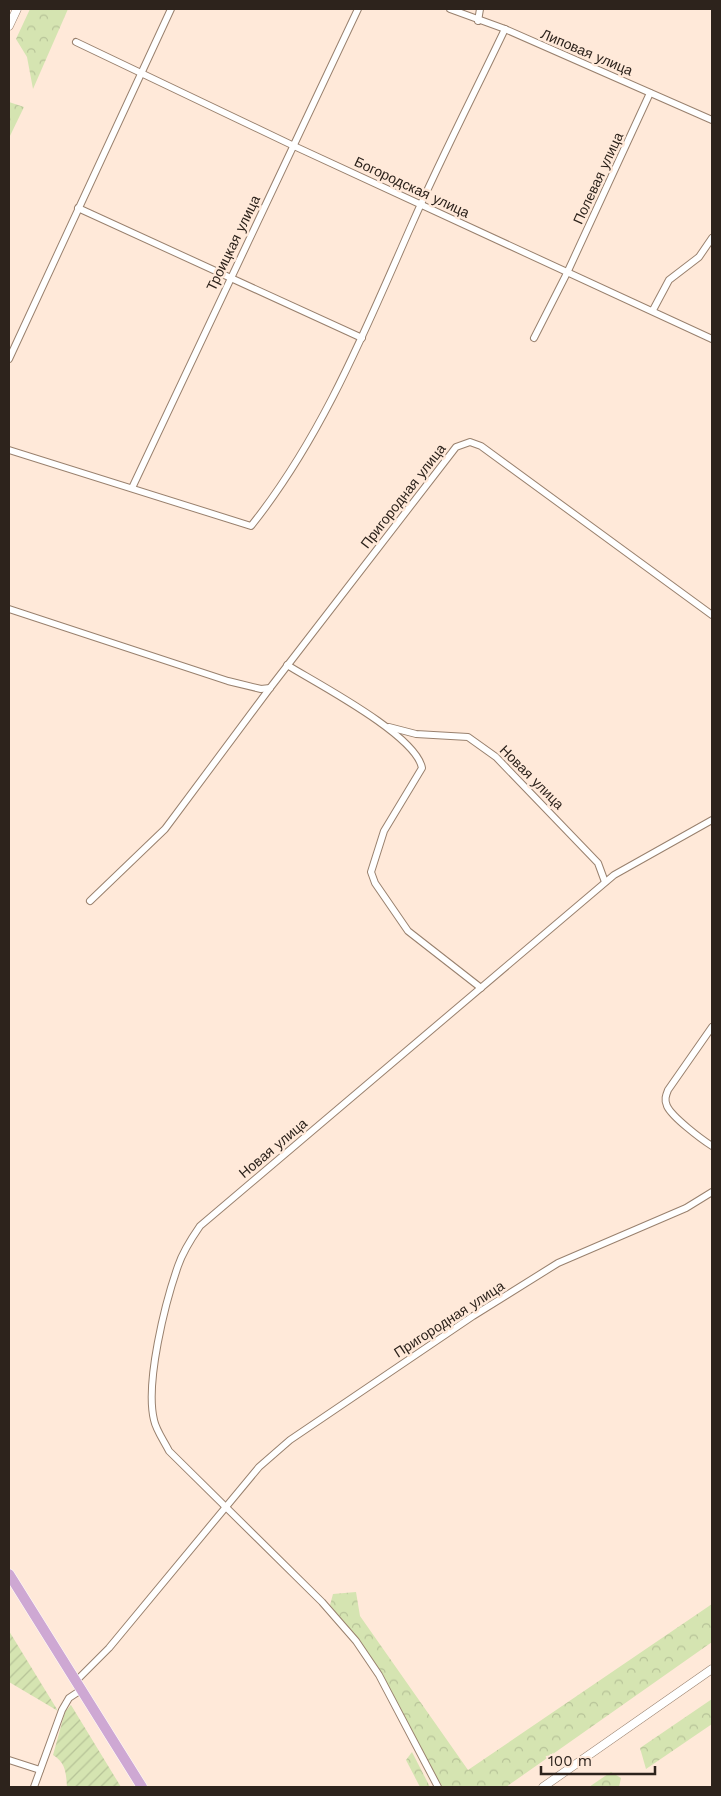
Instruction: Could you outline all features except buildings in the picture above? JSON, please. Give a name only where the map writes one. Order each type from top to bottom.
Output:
[{"type":"main road","points":[[9,1574],[142,1787]]},
{"type":"street","points":[[9,26],[17,9]]},
{"type":"street","points":[[9,359],[171,9]]},
{"type":"street","name":"Троицкая улица","points":[[132,488],[358,9]]},
{"type":"street","name":"Липовая улица","points":[[450,9],[505,30],[712,120]]},
{"type":"street","points":[[478,20],[480,9]]},
{"type":"street","points":[[9,450],[251,526],[303,454],[362,338],[421,205],[505,30]]},
{"type":"street","name":"Богородская улица","points":[[76,42],[294,146],[712,338]]},
{"type":"street","name":"Полевая улица","points":[[534,338],[567,273],[650,93]]},
{"type":"street","points":[[78,208],[229,279],[362,338]]},
{"type":"street","points":[[653,310],[669,280],[699,257],[712,238]]},
{"type":"street","name":"Пригородная улица","points":[[90,901],[165,829],[287,665],[456,447],[470,442],[482,446],[712,615]]},
{"type":"street","points":[[9,609],[228,681],[270,688]]},
{"type":"street","points":[[287,665],[397,734],[420,759],[422,768],[384,831],[371,872],[375,883],[408,931],[481,988]]},
{"type":"street","name":"Новая улица","points":[[385,726],[416,734],[468,737],[496,757],[598,863],[605,882]]},
{"type":"street","name":"Новая улица","points":[[438,1787],[379,1675],[356,1641],[322,1602],[169,1451],[154,1421],[151,1392],[158,1345],[178,1266],[187,1245],[200,1226],[605,882],[712,820]]},
{"type":"street","points":[[712,1027],[668,1090],[665,1098],[667,1106],[697,1136],[712,1146]]},
{"type":"street","name":"Пригородная улица","points":[[34,1787],[62,1710],[69,1698],[259,1467],[290,1440],[473,1316],[558,1263],[686,1208],[712,1192]]},
{"type":"street","points":[[543,1787],[712,1669]]},
{"type":"street","points":[[9,1760],[40,1770]]},
{"type":"green space","points":[[30,9],[68,9],[33,89],[27,57],[16,39]]},
{"type":"green space","points":[[9,102],[24,107],[9,138]]},
{"type":"green space","points":[[356,1592],[360,1616],[468,1770],[712,1604],[712,1642],[506,1787],[442,1787],[371,1658],[330,1605],[333,1594]]},
{"type":"green space","points":[[9,1631],[58,1711],[9,1682]]},
{"type":"green space","points":[[712,1699],[712,1724],[646,1769],[640,1748]]},
{"type":"green space","points":[[71,1705],[121,1787],[67,1787],[66,1773],[63,1765],[53,1755],[65,1712]]},
{"type":"green space","points":[[412,1752],[430,1787],[420,1787],[406,1760]]},
{"type":"green space","points":[[611,1772],[621,1778],[619,1787],[589,1787]]}]
